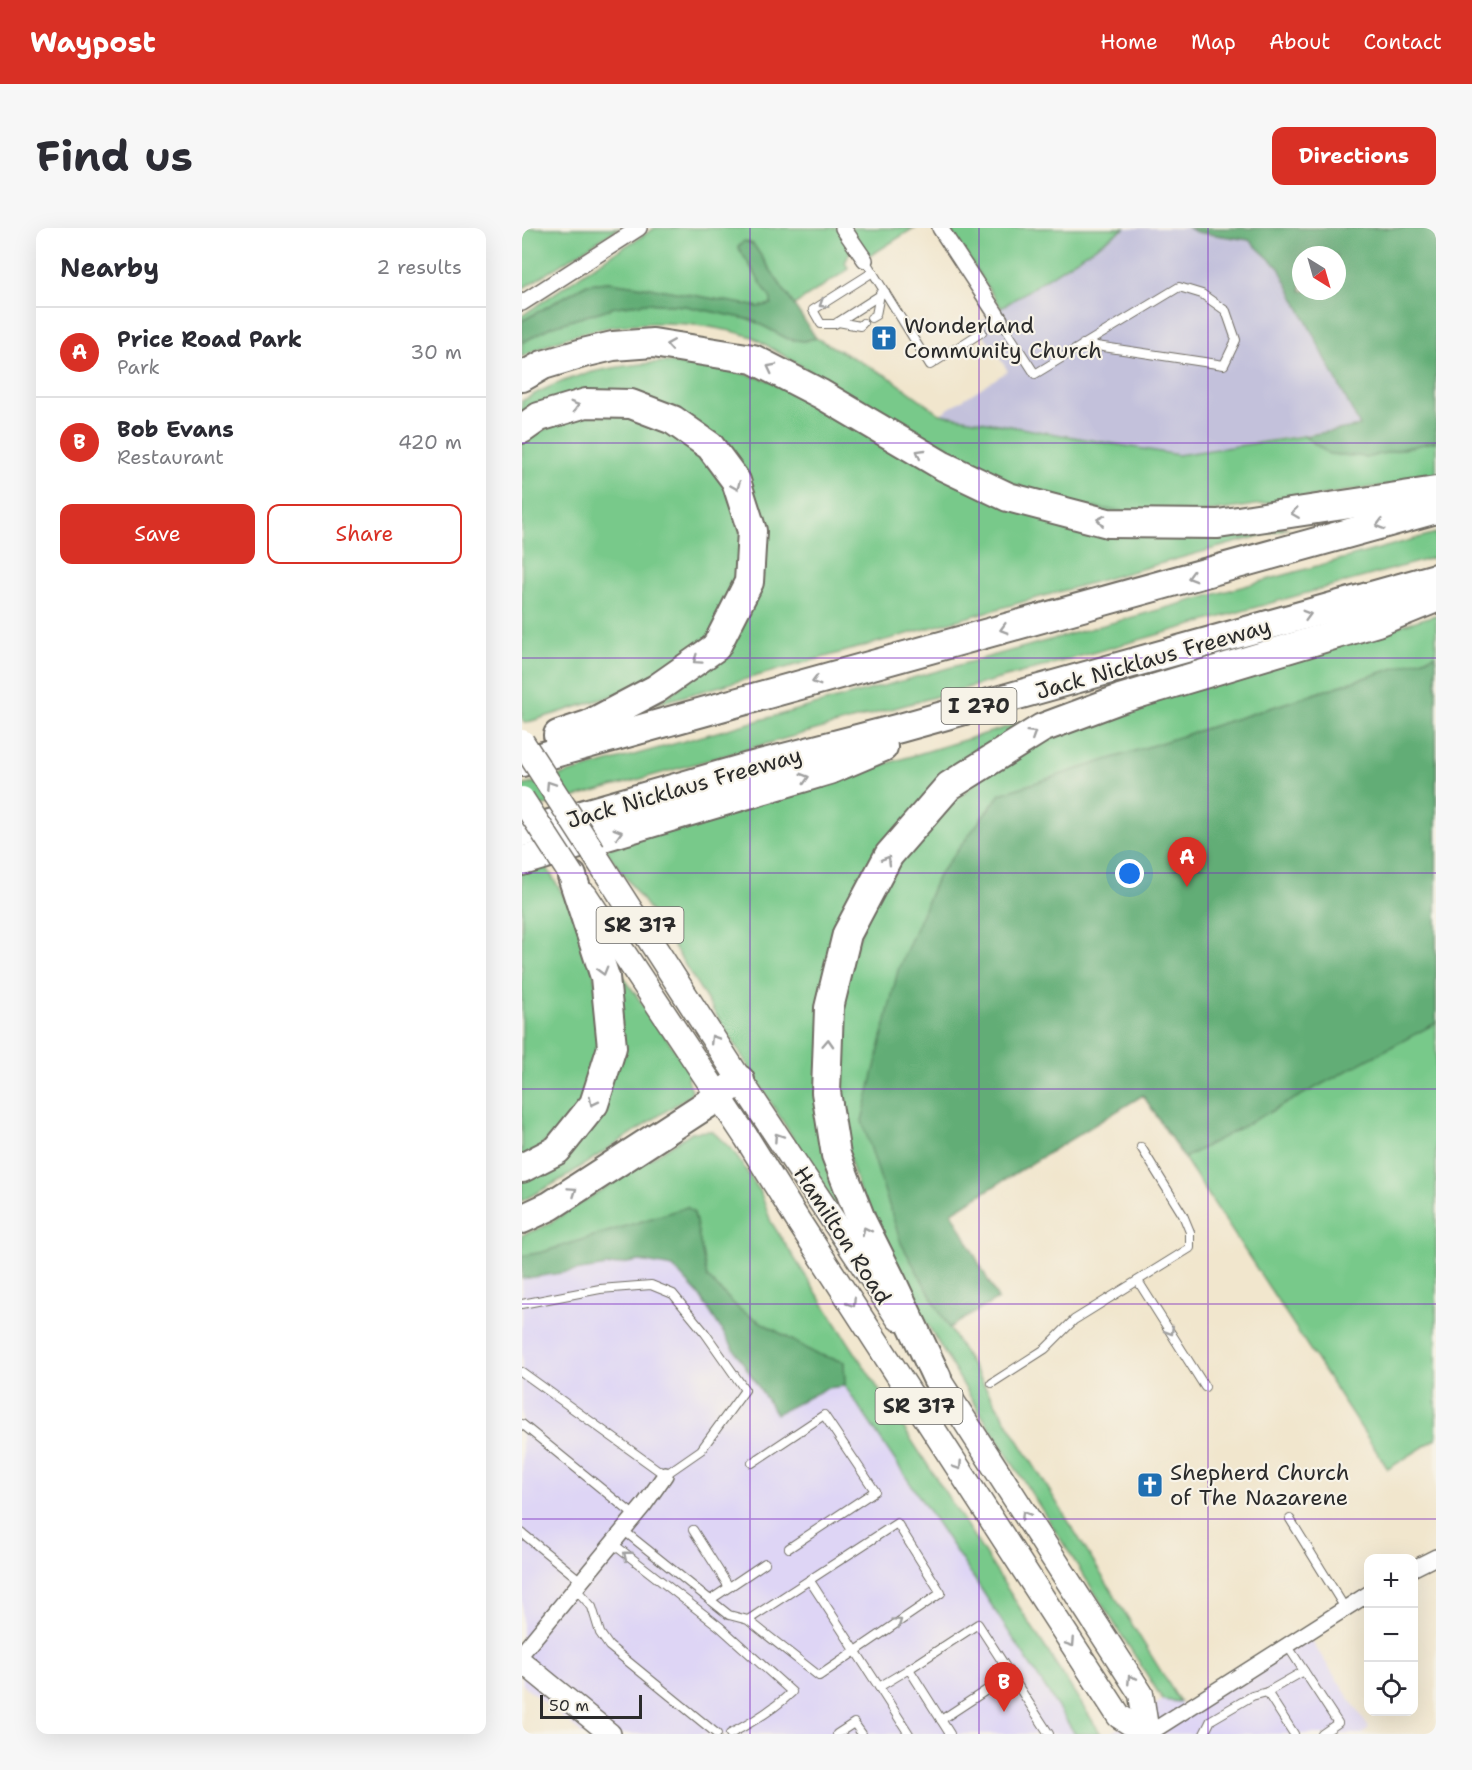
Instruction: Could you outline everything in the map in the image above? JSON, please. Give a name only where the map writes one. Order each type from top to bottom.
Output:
[{"type":"highway","points":[[522,377],[543,365],[612,346],[653,343],[753,359],[821,394],[943,466],[1008,497],[1108,523],[1218,524],[1436,491]]},
{"type":"highway","points":[[522,429],[539,417],[586,403],[631,404],[674,420],[710,446],[736,481],[752,531],[749,582],[716,647],[656,689],[588,725],[522,747]]},
{"type":"highway","points":[[522,762],[1436,509]]},
{"type":"highway","name":"Jack Nicklaus Freeway","points":[[522,832],[749,767],[974,708],[1436,578]]},
{"type":"highway","points":[[937,1378],[862,1222],[836,1155],[826,1092],[829,1008],[847,934],[889,855],[949,786],[1042,728],[1120,699],[1377,622],[1436,597]]},
{"type":"highway","points":[[522,861],[829,770],[974,708]]},
{"type":"highway","points":[[522,1168],[557,1150],[594,1104],[612,1047],[605,977],[572,876]]},
{"type":"highway","points":[[522,1218],[550,1206],[729,1089]]},
{"type":"main road","name":"Hamilton Road","points":[[522,742],[593,852],[729,1089],[746,1137],[803,1228],[1119,1716],[1147,1734]]},
{"type":"main road","name":"Hamilton Road","points":[[522,800],[572,876],[729,1089],[822,1202],[1141,1694],[1147,1734]]},
{"type":"main road","points":[[522,1662],[610,1734]]},
{"type":"street","points":[[522,303],[639,228]]},
{"type":"street","points":[[843,228],[869,266]]},
{"type":"street","points":[[940,228],[1000,320]]},
{"type":"street","points":[[522,1653],[635,1516],[665,1475]]},
{"type":"street","points":[[1418,1566],[1436,1557]]},
{"type":"street","points":[[1147,1734],[1364,1596]]},
{"type":"lane","points":[[883,293],[835,324],[821,324],[813,310],[869,266],[883,293],[930,365],[982,332]]},
{"type":"lane","points":[[1000,320],[1035,374],[1083,344],[1179,287],[1202,294],[1226,311],[1236,340],[1224,365],[1083,344]]},
{"type":"lane","points":[[871,318],[876,315],[883,293]]},
{"type":"lane","points":[[838,322],[860,326],[863,323]]},
{"type":"lane","points":[[992,1383],[1045,1349],[1074,1320],[1190,1248],[1190,1232],[1183,1215],[1141,1148]]},
{"type":"lane","points":[[1138,1281],[1205,1387]]},
{"type":"lane","points":[[522,1305],[600,1289],[651,1285],[673,1294],[705,1333],[745,1390],[701,1450],[665,1475],[522,1372]]},
{"type":"lane","points":[[752,1463],[824,1415],[875,1491],[789,1548]]},
{"type":"lane","points":[[522,1424],[635,1516]]},
{"type":"lane","points":[[1290,1519],[1345,1608]]},
{"type":"lane","points":[[623,1530],[729,1615],[748,1620],[819,1676],[940,1593],[897,1524],[748,1620]]},
{"type":"lane","points":[[693,1530],[729,1587]]},
{"type":"lane","points":[[522,1533],[578,1584],[592,1606],[600,1633],[609,1646],[717,1734]]},
{"type":"lane","points":[[612,1543],[720,1627],[792,1692],[758,1720],[730,1734]]},
{"type":"lane","points":[[710,1599],[765,1563]]},
{"type":"lane","points":[[810,1581],[909,1734]]},
{"type":"lane","points":[[879,1687],[978,1624],[1049,1734]]},
{"type":"lane","points":[[1287,1645],[1338,1723],[1322,1734]]},
{"type":"lane","points":[[909,1669],[950,1734]]},
{"type":"lane","points":[[1204,1734],[1211,1720],[1252,1696],[1267,1692],[1304,1671]]},
{"type":"lane","points":[[941,1720],[1011,1674]]},
{"type":"lane","points":[[1267,1692],[1294,1734]]},
{"type":"lane","points":[[837,1734],[854,1723],[862,1734]]},
{"type":"shaded area","points":[[1125,228],[1189,228],[1196,232],[1249,240],[1279,268],[1292,293],[1292,300],[1295,300],[1360,426],[1178,455],[940,414],[1008,371],[977,324]]},
{"type":"shaded area","points":[[640,1261],[673,1267],[699,1295],[776,1413],[827,1388],[845,1386],[1075,1734],[582,1734],[522,1684],[522,1279]]},
{"type":"shaded area","points":[[1308,1636],[1369,1728],[1362,1734],[1109,1734],[1163,1700],[1180,1702],[1187,1713]]},
{"type":"green space","points":[[522,228],[619,228],[522,289]]},
{"type":"green space","points":[[655,228],[838,228],[851,250],[845,263],[849,269],[794,305],[753,244],[772,299],[771,304],[759,307],[609,282],[587,284],[522,321],[522,316],[600,262]]},
{"type":"green space","points":[[850,228],[914,228],[870,256]]},
{"type":"green space","points":[[949,228],[1125,228],[1001,308]]},
{"type":"green space","points":[[1189,228],[1436,228],[1436,441],[1369,457],[1329,454],[1304,436],[1360,426],[1295,300],[1346,300],[1346,246],[1292,246],[1292,293],[1279,268],[1249,240],[1196,232]]},
{"type":"green space","points":[[744,241],[753,244],[816,338],[804,341],[788,339],[752,320],[685,306],[647,303],[615,307],[550,327],[522,343],[522,321],[587,284],[609,282],[759,307],[771,304],[771,299],[738,247]]},
{"type":"green space","points":[[647,303],[685,306],[752,320],[788,339],[804,341],[816,338],[889,377],[940,414],[1178,455],[1304,436],[1329,454],[1368,457],[1436,441],[1436,478],[1175,517],[1081,508],[974,471],[753,337],[705,326],[632,324],[584,333],[550,344],[522,357],[522,343],[550,327],[615,307]]},
{"type":"green space","points":[[665,362],[717,368],[768,380],[990,497],[1288,528],[656,704],[682,686],[760,535],[668,408],[522,421],[522,401],[539,391],[591,372]]},
{"type":"green space","points":[[591,412],[651,419],[722,472],[746,547],[724,625],[641,687],[525,723],[522,718],[522,441],[532,434]]},
{"type":"green space","points":[[1436,533],[1436,557],[522,812],[522,786]]},
{"type":"green space","points":[[1436,615],[1436,655],[1001,794],[938,876],[928,899],[1436,665],[1436,1439],[1388,1469],[1143,1095],[901,1243],[949,1328],[1180,1702],[1163,1700],[974,1403],[900,1278],[859,1190],[843,1136],[836,1079],[837,1024],[849,964],[873,901],[897,864],[941,813],[983,776],[1058,731],[1175,692]]},
{"type":"green space","points":[[1436,655],[1436,1023],[1184,1158],[1143,1095],[952,1212],[998,1299],[949,1328],[901,1243],[862,1121],[898,970],[938,876],[1000,794]]},
{"type":"green space","points":[[1037,718],[935,791],[829,982],[849,1228],[659,923],[605,849]]},
{"type":"green space","points":[[545,865],[568,902],[590,950],[604,1036],[589,1103],[522,1163],[522,872]]},
{"type":"green space","points":[[615,965],[692,1074],[687,1078],[692,1090],[689,1096],[562,1179],[522,1201],[522,1180],[585,1136]]},
{"type":"green space","points":[[712,1131],[733,1151],[760,1191],[771,1222],[1101,1734],[1075,1734],[845,1386],[844,1362],[814,1353],[740,1310],[707,1277],[694,1213],[687,1207],[543,1252],[522,1256],[522,1235],[545,1226],[692,1132]]},
{"type":"green space","points":[[687,1207],[694,1213],[707,1277],[740,1310],[814,1353],[844,1362],[845,1386],[827,1388],[776,1414],[699,1295],[673,1267],[640,1261],[522,1279],[522,1256],[543,1252]]},
{"type":"place","name":"Wonderland Community Church","points":[[884,338]]},
{"type":"place","name":"Price Road Park","points":[[1187,887]]},
{"type":"place","name":"Shepherd Church of The Nazarene","points":[[1150,1485]]},
{"type":"place","name":"Bob Evans","points":[[1004,1712]]}]
